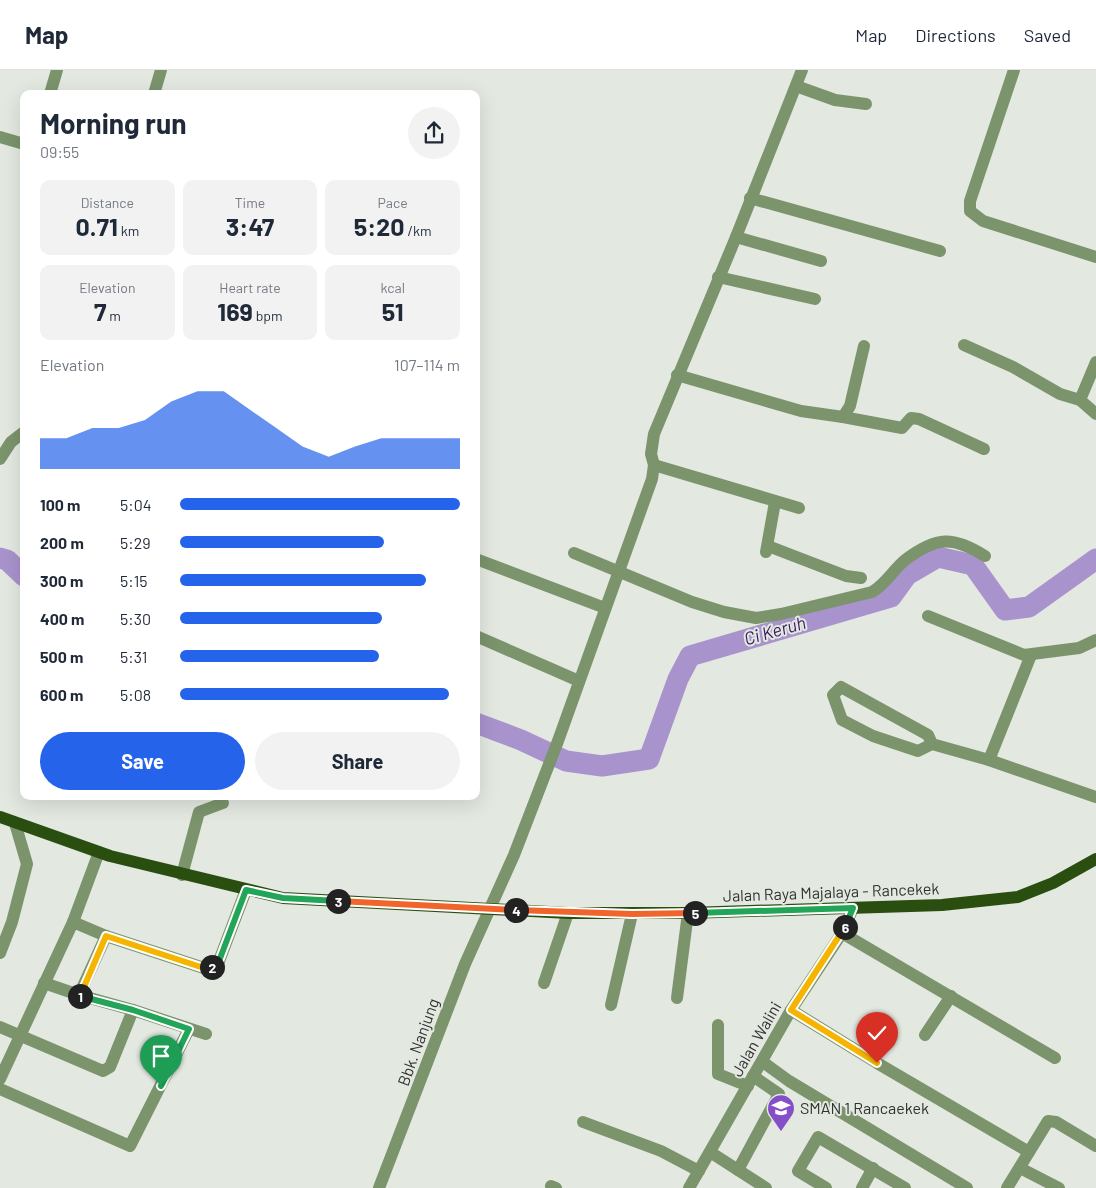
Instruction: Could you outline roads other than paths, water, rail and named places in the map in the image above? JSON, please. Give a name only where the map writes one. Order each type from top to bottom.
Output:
[{"type":"main road","name":"Jalan Raya Majalaya - Rancekek","points":[[0,818],[99,852],[182,875],[283,898],[568,913],[632,914],[853,908],[942,905],[1018,898],[1053,883],[1096,859]]},
{"type":"street","points":[[51,90],[57,70]]},
{"type":"street","points":[[155,90],[161,70]]},
{"type":"street","name":"Bbk. Nanjung","points":[[379,1188],[488,908],[514,855],[552,758],[617,572],[652,480],[654,465],[651,454],[654,434],[718,277],[736,238],[750,198],[802,70]]},
{"type":"street","points":[[1014,70],[970,201],[970,212],[983,221],[1096,257]]},
{"type":"street","points":[[796,86],[836,100],[866,104]]},
{"type":"street","points":[[0,137],[20,143]]},
{"type":"street","points":[[750,198],[940,251]]},
{"type":"street","points":[[736,238],[821,261]]},
{"type":"street","points":[[718,277],[815,299]]},
{"type":"street","points":[[964,345],[1013,367],[1060,394],[1080,400],[1096,414]]},
{"type":"street","points":[[843,417],[850,406],[864,346]]},
{"type":"street","points":[[1080,400],[1096,362]]},
{"type":"street","points":[[677,375],[801,411],[902,428],[911,418],[919,418],[984,449]]},
{"type":"street","points":[[0,459],[11,442],[20,435]]},
{"type":"street","points":[[654,465],[799,508]]},
{"type":"street","points":[[775,502],[767,549],[846,576],[861,578]]},
{"type":"street","points":[[574,553],[617,572],[724,612],[756,618],[781,614],[872,592],[880,588],[905,560],[933,544],[946,540],[964,543],[986,556]]},
{"type":"street","points":[[480,561],[605,608]]},
{"type":"street","points":[[843,598],[846,576]]},
{"type":"street","points":[[928,616],[1024,655],[1079,648],[1096,640]]},
{"type":"street","points":[[480,638],[579,681]]},
{"type":"street","points":[[989,760],[1031,655]]},
{"type":"street","points":[[932,744],[928,736],[841,687],[833,695],[842,720],[866,733],[918,751],[932,744],[989,760],[1096,797]]},
{"type":"street","points":[[182,875],[199,812],[223,803]]},
{"type":"street","points":[[0,953],[12,922],[28,864],[15,822]]},
{"type":"street","points":[[0,1079],[73,922],[99,852]]},
{"type":"street","points":[[73,922],[106,936],[207,969],[214,967],[219,961],[246,890]]},
{"type":"street","name":"Jalan Walini","points":[[689,1188],[763,1062],[791,1010],[842,933],[853,908]]},
{"type":"street","points":[[544,982],[568,913]]},
{"type":"street","points":[[677,998],[688,913]]},
{"type":"street","points":[[611,1005],[632,914]]},
{"type":"street","points":[[842,933],[1055,1058]]},
{"type":"street","points":[[78,996],[106,936]]},
{"type":"street","points":[[44,983],[78,996],[133,1010],[206,1034]]},
{"type":"street","points":[[925,1035],[951,996]]},
{"type":"street","points":[[0,1027],[104,1071],[107,1070],[133,1010]]},
{"type":"street","points":[[791,1010],[1029,1152]]},
{"type":"street","points":[[718,1025],[718,1074],[751,1081],[779,1094]]},
{"type":"street","points":[[0,1089],[130,1146],[189,1029]]},
{"type":"street","points":[[763,1062],[789,1081],[966,1188]]},
{"type":"street","points":[[738,1170],[779,1094],[789,1081]]},
{"type":"street","points":[[1007,1188],[1048,1121],[1052,1120],[1096,1146]]},
{"type":"street","points":[[582,1122],[661,1151],[699,1170]]},
{"type":"street","points":[[826,1188],[798,1171],[816,1138],[873,1168],[905,1188]]},
{"type":"street","points":[[710,1152],[766,1188]]},
{"type":"street","points":[[862,1188],[873,1168]]},
{"type":"street","points":[[1020,1168],[1059,1188]]},
{"type":"waterway","name":"Ci Keruh","points":[[480,725],[521,740],[566,761],[602,766],[649,759],[678,679],[690,656],[891,597],[907,575],[938,557],[973,565],[1005,610],[1029,607],[1096,559]]},
{"type":"waterway","name":"Ci Keruh","points":[[0,558],[7,560],[20,572]]},
{"type":"place","name":"SMAN 1 Rancaekek","points":[[781,1132]]}]
